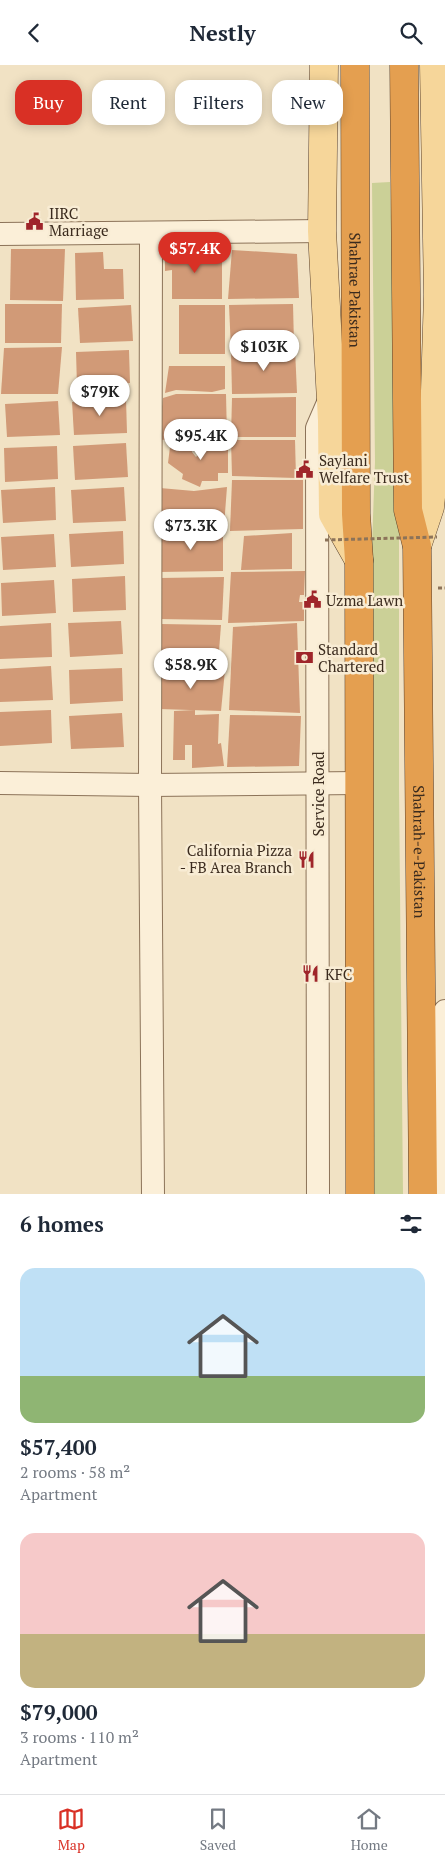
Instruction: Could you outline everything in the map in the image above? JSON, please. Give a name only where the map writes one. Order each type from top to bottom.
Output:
[{"type":"highway","name":"Shahrae Pakistan","points":[[355,65],[356,514],[359,559]]},
{"type":"highway","name":"Shahrah-e-Pakistan","points":[[404,65],[408,510],[427,541],[423,1194]]},
{"type":"highway","points":[[359,559],[360,1194]]},
{"type":"main road","points":[[427,541],[430,507],[438,485],[439,441],[434,65]]},
{"type":"main road","points":[[324,72],[322,231],[334,514],[359,559]]},
{"type":"street","points":[[0,234],[322,231]]},
{"type":"street","points":[[152,234],[150,785],[153,1194]]},
{"type":"street","name":"Service Road","points":[[318,1194],[317,428],[330,398]]},
{"type":"street","points":[[0,783],[150,785],[359,783]]},
{"type":"street","points":[[444,1194],[445,1011]]},
{"type":"path","points":[[325,540],[427,541]]},
{"type":"path","points":[[437,588],[445,588]]},
{"type":"green space","points":[[390,182],[399,503],[399,789],[403,1194],[372,1194],[371,573],[375,462],[372,183]]},
{"type":"building","points":[[11,249],[65,249],[63,301],[10,300]]},
{"type":"building","points":[[232,250],[297,254],[299,298],[228,299]]},
{"type":"building","points":[[165,251],[222,251],[222,299],[172,299],[172,270],[165,271]]},
{"type":"building","points":[[103,252],[104,269],[123,269],[124,299],[76,300],[75,253]]},
{"type":"building","points":[[5,304],[62,304],[61,343],[5,343]]},
{"type":"building","points":[[293,304],[294,345],[231,350],[229,305]]},
{"type":"building","points":[[131,305],[133,341],[80,343],[78,308]]},
{"type":"building","points":[[179,305],[225,305],[225,354],[179,354]]},
{"type":"building","points":[[62,347],[58,394],[1,394],[4,348]]},
{"type":"building","points":[[295,349],[297,393],[232,394],[231,352]]},
{"type":"building","points":[[129,350],[130,383],[77,386],[76,352]]},
{"type":"building","points":[[169,366],[225,366],[225,389],[212,392],[176,390],[165,393]]},
{"type":"building","points":[[176,394],[226,394],[227,437],[158,440],[163,398]]},
{"type":"building","points":[[296,397],[296,437],[231,437],[232,398]]},
{"type":"building","points":[[126,399],[127,433],[74,435],[72,402]]},
{"type":"building","points":[[58,401],[60,435],[7,437],[5,404]]},
{"type":"building","points":[[203,440],[228,440],[228,473],[218,473],[218,481],[202,481],[200,487],[182,479],[183,474],[168,463],[170,447],[191,443],[192,452],[196,457],[203,450]]},
{"type":"building","points":[[231,440],[295,440],[296,478],[232,476]]},
{"type":"building","points":[[126,443],[128,477],[75,480],[73,446]]},
{"type":"building","points":[[57,446],[58,479],[5,482],[4,448]]},
{"type":"building","points":[[232,480],[303,480],[303,529],[230,531]]},
{"type":"building","points":[[55,487],[56,520],[3,523],[1,490]]},
{"type":"building","points":[[124,487],[126,521],[73,523],[71,490]]},
{"type":"building","points":[[227,487],[224,526],[158,525],[160,488],[194,491]]},
{"type":"building","points":[[123,531],[124,564],[71,567],[69,534]]},
{"type":"building","points":[[161,531],[223,531],[223,571],[159,572]]},
{"type":"building","points":[[292,533],[292,569],[241,570],[244,536]]},
{"type":"building","points":[[54,534],[56,567],[3,570],[1,537]]},
{"type":"building","points":[[305,571],[304,595],[300,595],[299,602],[304,602],[304,621],[228,623],[231,572]]},
{"type":"building","points":[[125,576],[126,610],[73,612],[72,579]]},
{"type":"building","points":[[224,577],[222,620],[158,619],[160,578]]},
{"type":"building","points":[[54,580],[56,613],[2,616],[1,583]]},
{"type":"building","points":[[121,621],[123,654],[70,657],[68,623]]},
{"type":"building","points":[[51,623],[52,657],[0,659],[0,626]]},
{"type":"building","points":[[297,623],[300,713],[229,710],[233,627]]},
{"type":"building","points":[[161,624],[221,625],[218,664],[159,664]]},
{"type":"building","points":[[51,666],[53,700],[0,702],[0,669]]},
{"type":"building","points":[[122,668],[123,701],[70,704],[69,670]]},
{"type":"building","points":[[160,669],[225,670],[221,711],[159,709]]},
{"type":"building","points":[[51,710],[52,743],[0,746],[0,712]]},
{"type":"building","points":[[195,710],[195,715],[219,714],[218,744],[221,743],[224,766],[192,768],[192,745],[185,745],[185,760],[173,760],[174,711]]},
{"type":"building","points":[[122,713],[124,747],[71,749],[69,716]]},
{"type":"building","points":[[230,715],[301,716],[299,766],[227,767]]},
{"type":"place","name":"IIRC Marriage","points":[[35,222]]},
{"type":"place","name":"Saylani Welfare Trust","points":[[305,469]]},
{"type":"place","name":"Uzma Lawn","points":[[312,600]]},
{"type":"place","name":"Standard Chartered","points":[[304,658]]},
{"type":"place","name":"California Pizza - FB Area Branch","points":[[306,859]]},
{"type":"place","name":"KFC","points":[[311,974]]}]
